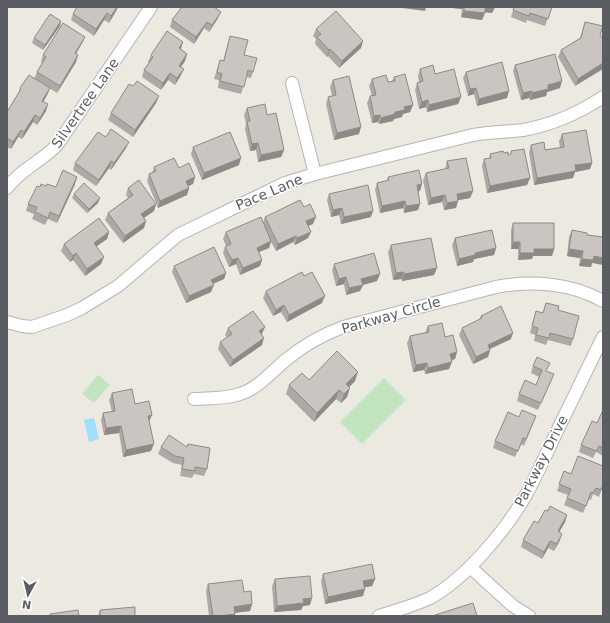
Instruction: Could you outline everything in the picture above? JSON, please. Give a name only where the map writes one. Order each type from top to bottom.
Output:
[{"type":"street","name":"Silvertree Lane","points":[[7,188],[19,174],[42,159],[57,145],[151,7]]},
{"type":"street","points":[[292,83],[315,174]]},
{"type":"street","name":"Pace Lane","points":[[7,322],[32,327],[67,315],[82,308],[118,286],[178,236],[285,183],[315,174],[473,135],[490,132],[521,130],[539,126],[571,114],[603,97]]},
{"type":"street","name":"Parkway Circle","points":[[194,399],[230,397],[250,390],[258,385],[298,350],[342,327],[496,287],[510,284],[550,284],[569,288],[603,301]]},
{"type":"street","name":"Parkway Drive","points":[[379,616],[429,598],[453,582],[470,567],[498,534],[526,495],[603,337]]},
{"type":"street","points":[[470,567],[513,606],[528,616]]},
{"type":"green space","points":[[98,375],[110,385],[94,403],[82,394]]},
{"type":"green space","points":[[384,378],[406,400],[362,444],[340,422]]},
{"type":"water","points":[[94,418],[99,439],[89,442],[84,420]]},
{"type":"building","points":[[77,7],[117,7],[111,16],[107,13],[96,29],[73,14]]},
{"type":"building","points":[[182,7],[214,7],[221,12],[212,25],[207,22],[196,37],[172,20]]},
{"type":"building","points":[[464,7],[485,7],[485,13],[464,11]]},
{"type":"building","points":[[514,7],[552,7],[548,19],[530,13],[529,16],[513,10]]},
{"type":"building","points":[[336,11],[363,41],[342,61],[317,37],[321,34],[316,29]]},
{"type":"building","points":[[50,14],[61,21],[45,45],[34,38]]},
{"type":"building","points":[[585,22],[603,26],[600,35],[603,39],[603,63],[578,79],[561,50],[581,38]]},
{"type":"building","points":[[63,23],[85,37],[75,53],[78,55],[60,86],[37,72],[46,57],[43,55]]},
{"type":"building","points":[[167,31],[183,42],[179,48],[187,54],[179,66],[184,69],[177,78],[170,73],[163,83],[144,70],[153,57],[151,55]]},
{"type":"building","points":[[230,36],[248,40],[244,55],[257,58],[253,72],[248,70],[244,87],[220,81],[222,74],[217,72],[220,60],[224,61]]},
{"type":"building","points":[[555,54],[562,81],[548,85],[548,89],[532,93],[532,91],[523,93],[515,65]]},
{"type":"building","points":[[502,62],[509,91],[479,99],[476,88],[470,89],[466,72]]},
{"type":"building","points":[[433,65],[435,74],[454,69],[461,97],[429,105],[428,100],[422,102],[417,83],[423,81],[420,69]]},
{"type":"building","points":[[405,74],[413,105],[404,107],[405,110],[395,112],[395,114],[381,118],[380,115],[374,116],[370,96],[376,95],[372,79],[386,75],[388,82],[395,81],[394,77]]},
{"type":"building","points":[[29,75],[50,88],[42,101],[48,104],[40,118],[35,115],[24,132],[21,130],[13,142],[7,138],[7,112]]},
{"type":"building","points":[[349,76],[361,127],[337,133],[328,97],[336,95],[333,80]]},
{"type":"building","points":[[137,81],[159,96],[135,130],[111,113],[129,84],[133,86]]},
{"type":"building","points":[[265,104],[267,115],[276,113],[284,150],[261,155],[258,143],[252,144],[247,122],[250,121],[247,108]]},
{"type":"building","points":[[111,129],[129,142],[114,163],[111,161],[99,180],[75,163],[98,132],[106,137]]},
{"type":"building","points":[[586,130],[592,163],[575,165],[576,171],[537,178],[531,145],[544,142],[545,150],[564,147],[562,134]]},
{"type":"building","points":[[230,132],[241,158],[204,173],[193,147]]},
{"type":"building","points":[[524,149],[530,178],[490,186],[484,159],[491,158],[490,154],[503,151],[504,153],[508,152],[508,155],[511,154],[511,151]]},
{"type":"building","points":[[174,158],[179,168],[189,163],[195,177],[186,181],[189,188],[160,201],[149,174],[156,171],[154,167]]},
{"type":"building","points":[[466,158],[473,191],[457,194],[458,201],[447,203],[445,195],[431,198],[426,173],[449,168],[447,161]]},
{"type":"building","points":[[63,170],[77,177],[59,216],[50,212],[48,218],[35,212],[37,207],[28,204],[37,186],[40,187],[41,184],[46,186],[47,184],[56,187]]},
{"type":"building","points":[[419,170],[422,184],[417,185],[420,204],[406,206],[405,201],[382,206],[377,183],[389,180],[388,177]]},
{"type":"building","points":[[139,180],[156,204],[141,214],[146,221],[125,236],[108,213],[133,195],[128,188]]},
{"type":"building","points":[[84,183],[100,198],[89,209],[74,194]]},
{"type":"building","points":[[368,185],[373,211],[344,217],[342,208],[333,210],[329,194]]},
{"type":"building","points":[[300,200],[304,207],[310,204],[316,217],[306,221],[311,232],[297,238],[296,236],[278,244],[265,217]]},
{"type":"building","points":[[261,217],[271,241],[257,248],[262,260],[243,268],[238,258],[232,260],[225,247],[231,244],[226,232]]},
{"type":"building","points":[[99,218],[109,232],[94,243],[104,257],[87,269],[76,253],[73,256],[64,244]]},
{"type":"building","points":[[513,223],[554,223],[554,249],[534,249],[534,253],[520,253],[520,242],[513,242]]},
{"type":"building","points":[[492,230],[496,248],[459,259],[455,238]]},
{"type":"building","points":[[572,230],[587,233],[587,235],[603,237],[603,258],[594,256],[593,260],[582,259],[583,251],[569,249]]},
{"type":"building","points":[[431,238],[437,268],[404,274],[404,272],[396,273],[391,245]]},
{"type":"building","points":[[214,247],[226,273],[211,280],[214,285],[189,296],[174,266]]},
{"type":"building","points":[[374,253],[380,274],[361,279],[363,285],[349,288],[346,277],[339,279],[334,264]]},
{"type":"building","points":[[302,272],[304,276],[312,272],[325,296],[289,315],[284,305],[276,310],[266,291]]},
{"type":"building","points":[[546,303],[559,306],[558,310],[579,316],[573,339],[550,333],[549,338],[536,335],[538,328],[532,326],[536,311],[543,313]]},
{"type":"building","points":[[501,306],[513,333],[488,345],[490,350],[476,357],[462,328]]},
{"type":"building","points":[[253,311],[265,327],[259,331],[264,338],[233,360],[220,342],[232,334],[228,328]]},
{"type":"building","points":[[442,323],[445,337],[453,335],[457,352],[450,354],[452,362],[428,368],[427,363],[416,365],[410,336],[429,332],[428,326]]},
{"type":"building","points":[[337,351],[358,372],[346,384],[350,388],[344,394],[339,390],[317,413],[289,385],[302,373],[309,380]]},
{"type":"building","points":[[537,357],[550,363],[546,371],[554,374],[541,403],[519,394],[525,380],[536,385],[542,370],[533,366]]},
{"type":"building","points":[[132,389],[135,404],[149,401],[152,415],[148,416],[154,444],[126,450],[121,426],[106,428],[103,413],[115,411],[112,393]]},
{"type":"building","points":[[522,410],[536,416],[526,439],[523,438],[518,451],[495,441],[508,412],[519,417]]},
{"type":"building","points":[[603,410],[603,448],[599,446],[596,451],[581,445],[592,421],[597,423]]},
{"type":"building","points":[[169,435],[187,447],[188,444],[210,448],[207,469],[195,467],[195,471],[182,469],[184,458],[175,456],[161,447]]},
{"type":"building","points":[[578,456],[603,466],[603,485],[601,490],[596,488],[593,493],[591,492],[586,506],[567,498],[571,489],[559,484],[564,471],[571,474]]},
{"type":"building","points":[[550,506],[567,515],[558,531],[562,534],[557,544],[550,541],[544,552],[523,540],[534,521],[538,523],[545,510],[548,511]]},
{"type":"building","points":[[372,564],[375,579],[363,581],[365,589],[328,597],[323,574]]},
{"type":"building","points":[[310,576],[312,598],[303,599],[304,603],[277,606],[275,579]]},
{"type":"building","points":[[242,580],[244,592],[251,591],[252,604],[234,607],[235,614],[213,616],[208,584]]},
{"type":"building","points":[[473,603],[477,616],[435,616],[435,615]]},
{"type":"building","points":[[135,607],[135,616],[100,616],[100,610]]},
{"type":"building","points":[[78,610],[79,616],[50,616],[50,614]]}]
